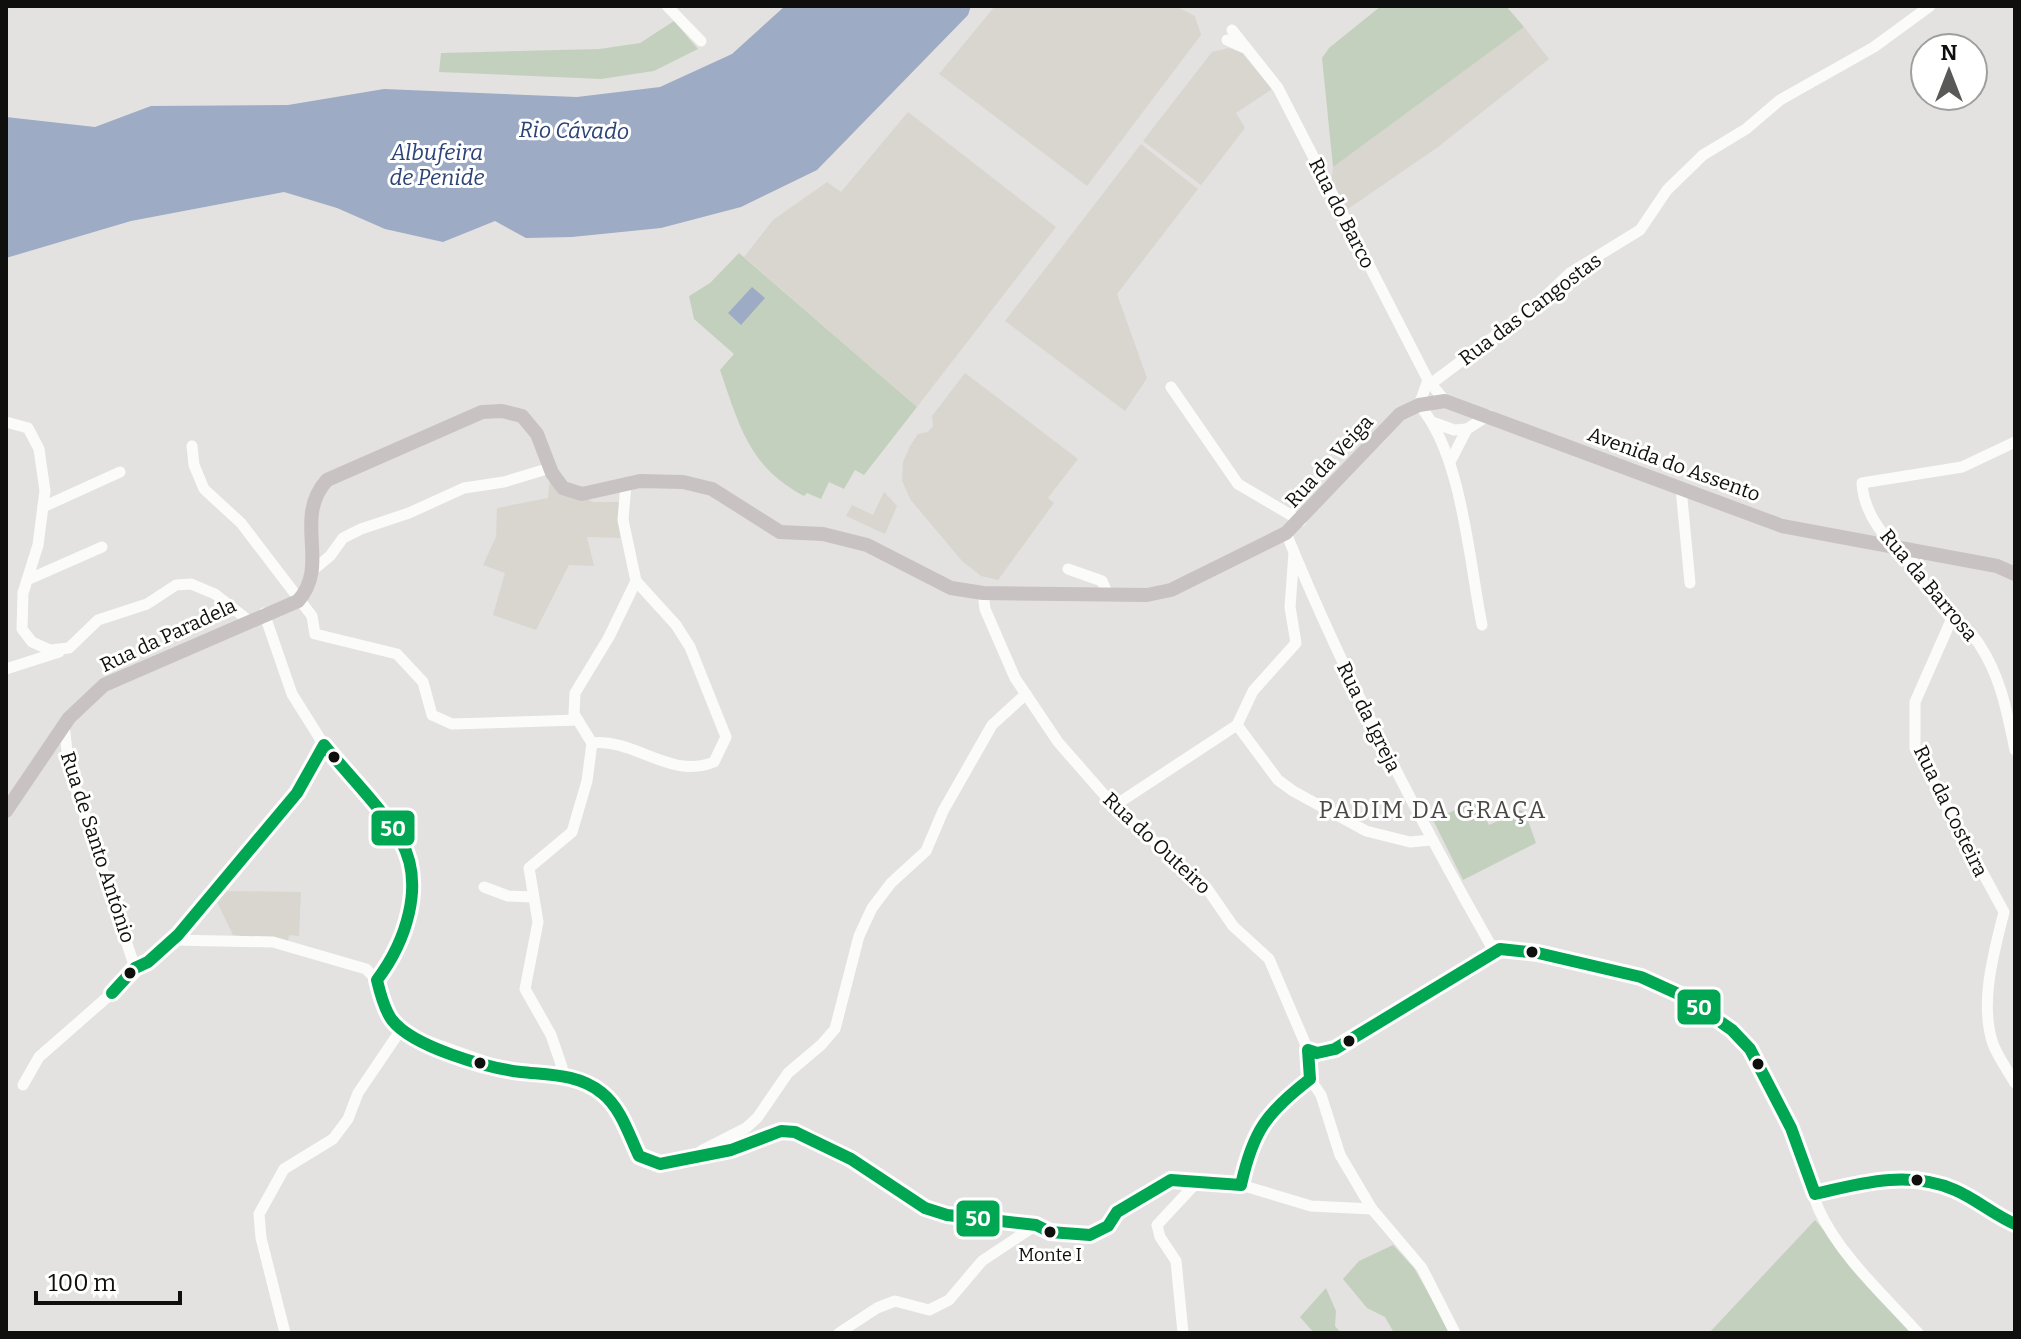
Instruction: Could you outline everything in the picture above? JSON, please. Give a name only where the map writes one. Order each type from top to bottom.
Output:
[{"type":"main road","name":"Rua da Veiga","points":[[550,468],[563,488],[582,494],[626,484],[662,481],[712,489],[780,532],[823,534],[867,545],[951,588],[983,593],[1147,595],[1171,590],[1286,533],[1301,521],[1400,414],[1419,405],[1445,401]]},
{"type":"main road","name":"Avenida do Assento","points":[[1445,401],[1782,526],[1997,566],[2015,574]]},
{"type":"main road","points":[[298,601],[309,588],[313,570],[310,513],[316,493],[327,480],[482,412],[502,411],[522,416],[537,434],[550,468]]},
{"type":"main road","name":"Rua da Paradela","points":[[6,811],[64,725],[104,685],[264,613],[298,601]]},
{"type":"street","points":[[667,6],[701,41]]},
{"type":"street","name":"Rua das Cangostas","points":[[1430,381],[1535,306],[1570,273],[1640,230],[1667,190],[1703,155],[1746,129],[1780,100],[1874,47],[1930,6]]},
{"type":"street","name":"Rua do Barco","points":[[1229,35],[1249,50],[1278,88],[1430,381],[1445,401]]},
{"type":"street","points":[[1430,381],[1419,405],[1435,423],[1450,462],[1482,625]]},
{"type":"street","points":[[1171,387],[1238,484],[1301,521]]},
{"type":"street","points":[[1435,423],[1454,430],[1467,429],[1489,415]]},
{"type":"street","points":[[6,422],[28,428],[39,449],[45,491],[38,545],[27,580],[22,629],[32,642],[50,650],[69,648]]},
{"type":"street","points":[[1450,462],[1467,429]]},
{"type":"street","name":"Rua da Barrosa","points":[[2015,442],[1962,467],[1925,475],[1865,480],[1863,491],[1870,514],[1893,548],[1913,561],[1917,577],[1977,641],[2001,684],[2015,750]]},
{"type":"street","points":[[192,446],[194,465],[204,489],[241,523],[312,616],[315,634],[397,654],[423,682],[432,715],[452,724],[578,720]]},
{"type":"street","points":[[313,570],[330,556],[343,538],[361,529],[409,513],[464,488],[504,482],[550,468]]},
{"type":"street","points":[[43,507],[120,472]]},
{"type":"street","points":[[592,743],[618,744],[673,766],[703,766],[714,762],[726,737],[690,647],[676,625],[636,581],[623,520],[626,484]]},
{"type":"street","points":[[1681,488],[1690,583]]},
{"type":"street","name":"Rua da Igreja","points":[[1286,533],[1330,640],[1431,840],[1490,944],[1500,949]]},
{"type":"street","points":[[27,580],[102,547]]},
{"type":"street","points":[[1114,806],[1237,725],[1253,691],[1296,643],[1290,607],[1294,553]]},
{"type":"street","points":[[1068,569],[1102,581],[1108,595]]},
{"type":"street","points":[[557,1072],[562,1067],[551,1035],[525,989],[538,922],[529,868],[572,832],[587,781],[592,743],[574,714],[575,693],[609,637],[636,581]]},
{"type":"street","points":[[6,669],[69,648],[98,620],[147,604],[176,585],[191,584],[215,594],[248,620]]},
{"type":"street","name":"Rua do Outeiro","points":[[983,593],[989,618],[1015,678],[1058,742],[1114,806],[1206,887],[1233,926],[1262,950],[1276,973],[1308,1050],[1310,1079]]},
{"type":"street","points":[[264,613],[292,694],[324,745],[401,841],[409,859],[414,889],[411,910],[405,931],[377,980]]},
{"type":"street","name":"Rua da Costeira","points":[[1953,616],[1915,702],[1915,748],[2010,910],[1989,967],[1990,1016],[1993,1043],[2015,1083]]},
{"type":"street","points":[[686,1159],[746,1128],[788,1073],[835,1029],[859,936],[872,908],[891,883],[926,851],[943,811],[992,725],[1026,694]]},
{"type":"street","name":"Rua de Santo António","points":[[64,725],[69,768],[135,968]]},
{"type":"street","points":[[1237,725],[1278,780],[1293,791],[1366,831],[1410,842],[1431,840]]},
{"type":"street","points":[[23,1085],[39,1057],[135,968],[173,940],[297,793],[324,745]]},
{"type":"street","points":[[484,887],[508,896],[532,897]]},
{"type":"street","points":[[173,940],[273,942],[366,969],[377,980],[394,1023],[480,1062],[519,1071],[557,1072],[601,1093],[613,1106],[639,1156],[660,1164],[731,1150],[781,1131],[795,1132],[851,1159],[925,1208],[947,1215],[1036,1225],[1050,1232],[1090,1235],[1108,1226],[1117,1212],[1171,1180],[1241,1185],[1311,1206],[1372,1209]]},
{"type":"street","points":[[1308,1050],[1317,1053],[1335,1049],[1500,949],[1538,953],[1641,977],[1685,997],[1732,1030],[1750,1049],[1791,1128],[1818,1208],[1836,1239],[1918,1333]]},
{"type":"street","points":[[285,1333],[261,1238],[259,1214],[284,1169],[333,1139],[348,1119],[358,1093],[402,1028]]},
{"type":"street","points":[[1241,1185],[1256,1127],[1272,1108],[1310,1079],[1321,1095],[1340,1155],[1372,1209],[1422,1268],[1455,1333]]},
{"type":"street","points":[[1815,1194],[1885,1178],[1917,1178],[1955,1189],[2015,1224]]},
{"type":"street","points":[[1183,1333],[1176,1261],[1160,1237],[1157,1225],[1199,1180]]},
{"type":"street","points":[[839,1333],[877,1308],[895,1301],[929,1310],[949,1300],[982,1261],[1036,1225]]},
{"type":"shaded area","points":[[995,6],[1175,6],[1195,16],[1201,35],[1087,186],[939,74]]},
{"type":"shaded area","points":[[1524,27],[1549,59],[1438,147],[1345,211],[1331,184],[1333,167]]},
{"type":"shaded area","points":[[1229,48],[1242,53],[1272,89],[1236,113],[1245,128],[1201,185],[1143,141],[1212,52]]},
{"type":"shaded area","points":[[908,112],[1056,227],[917,407],[744,257],[773,220],[827,182],[841,192]]},
{"type":"shaded area","points":[[1141,144],[1198,189],[1117,294],[1147,378],[1125,411],[1005,321]]},
{"type":"shaded area","points":[[965,373],[1078,459],[1048,498],[1054,503],[998,580],[981,576],[962,561],[910,499],[902,480],[903,462],[910,446],[918,434],[928,432],[933,426],[932,416]]},
{"type":"shaded area","points":[[550,479],[593,502],[619,502],[620,538],[587,537],[594,566],[569,565],[536,630],[493,615],[505,573],[483,565],[496,537],[497,508],[548,498]]},
{"type":"shaded area","points":[[884,492],[897,506],[885,534],[846,516],[852,505],[873,515]]},
{"type":"shaded area","points":[[227,891],[301,892],[299,936],[289,935],[288,941],[233,935],[217,902]]},
{"type":"green space","points":[[1381,6],[1506,6],[1524,27],[1333,167],[1322,58],[1329,48]]},
{"type":"green space","points":[[674,21],[698,49],[654,71],[601,79],[439,72],[441,53],[599,49],[640,43]]},
{"type":"green space","points":[[739,253],[917,407],[864,475],[855,470],[844,489],[829,482],[821,499],[807,493],[804,496],[785,485],[758,458],[740,426],[720,370],[734,354],[694,319],[689,296],[710,283]]},
{"type":"green space","points":[[1477,800],[1489,825],[1520,810],[1525,812],[1536,843],[1463,880],[1433,820]]},
{"type":"green space","points":[[1815,1220],[1913,1333],[1709,1333]]},
{"type":"green space","points":[[1393,1245],[1414,1268],[1451,1333],[1394,1333],[1385,1317],[1367,1308],[1343,1279],[1359,1261]]},
{"type":"green space","points":[[1326,1288],[1336,1311],[1335,1326],[1341,1333],[1314,1333],[1300,1317]]},
{"type":"water","name":"Albufeira de Penide","points":[[785,6],[971,6],[968,15],[817,170],[741,207],[661,228],[572,237],[526,238],[495,221],[443,242],[385,229],[337,208],[284,192],[131,221],[6,258],[6,117],[95,127],[151,106],[288,105],[384,89],[577,97],[660,87],[732,54]]},
{"type":"water","points":[[752,287],[765,298],[741,325],[728,313]]},
{"type":"transit line","name":"50","points":[[112,993],[135,968],[148,962],[178,935],[297,793],[324,745],[385,817],[408,858],[412,876],[409,913],[396,949],[377,980],[392,1020],[416,1039],[452,1055],[507,1070],[584,1082],[609,1099],[624,1122],[639,1156],[660,1164],[731,1150],[781,1131],[795,1132],[851,1159],[925,1208],[947,1215],[1036,1225],[1050,1232],[1090,1235],[1108,1226],[1117,1212],[1171,1180],[1241,1185],[1251,1150],[1264,1124],[1282,1102],[1310,1079],[1308,1050],[1317,1053],[1335,1049],[1500,949],[1538,953],[1641,977],[1685,997],[1732,1030],[1750,1049],[1791,1128],[1815,1194],[1885,1180],[1920,1181],[1955,1190],[2015,1224]]},
{"type":"place","name":"Monte I","points":[[1050,1232]]},
{"type":"district","name":"PADIM DA GRAÇA","points":[[1433,810]]},
{"type":"water label","name":"Rio Cávado","points":[[574,130]]}]
